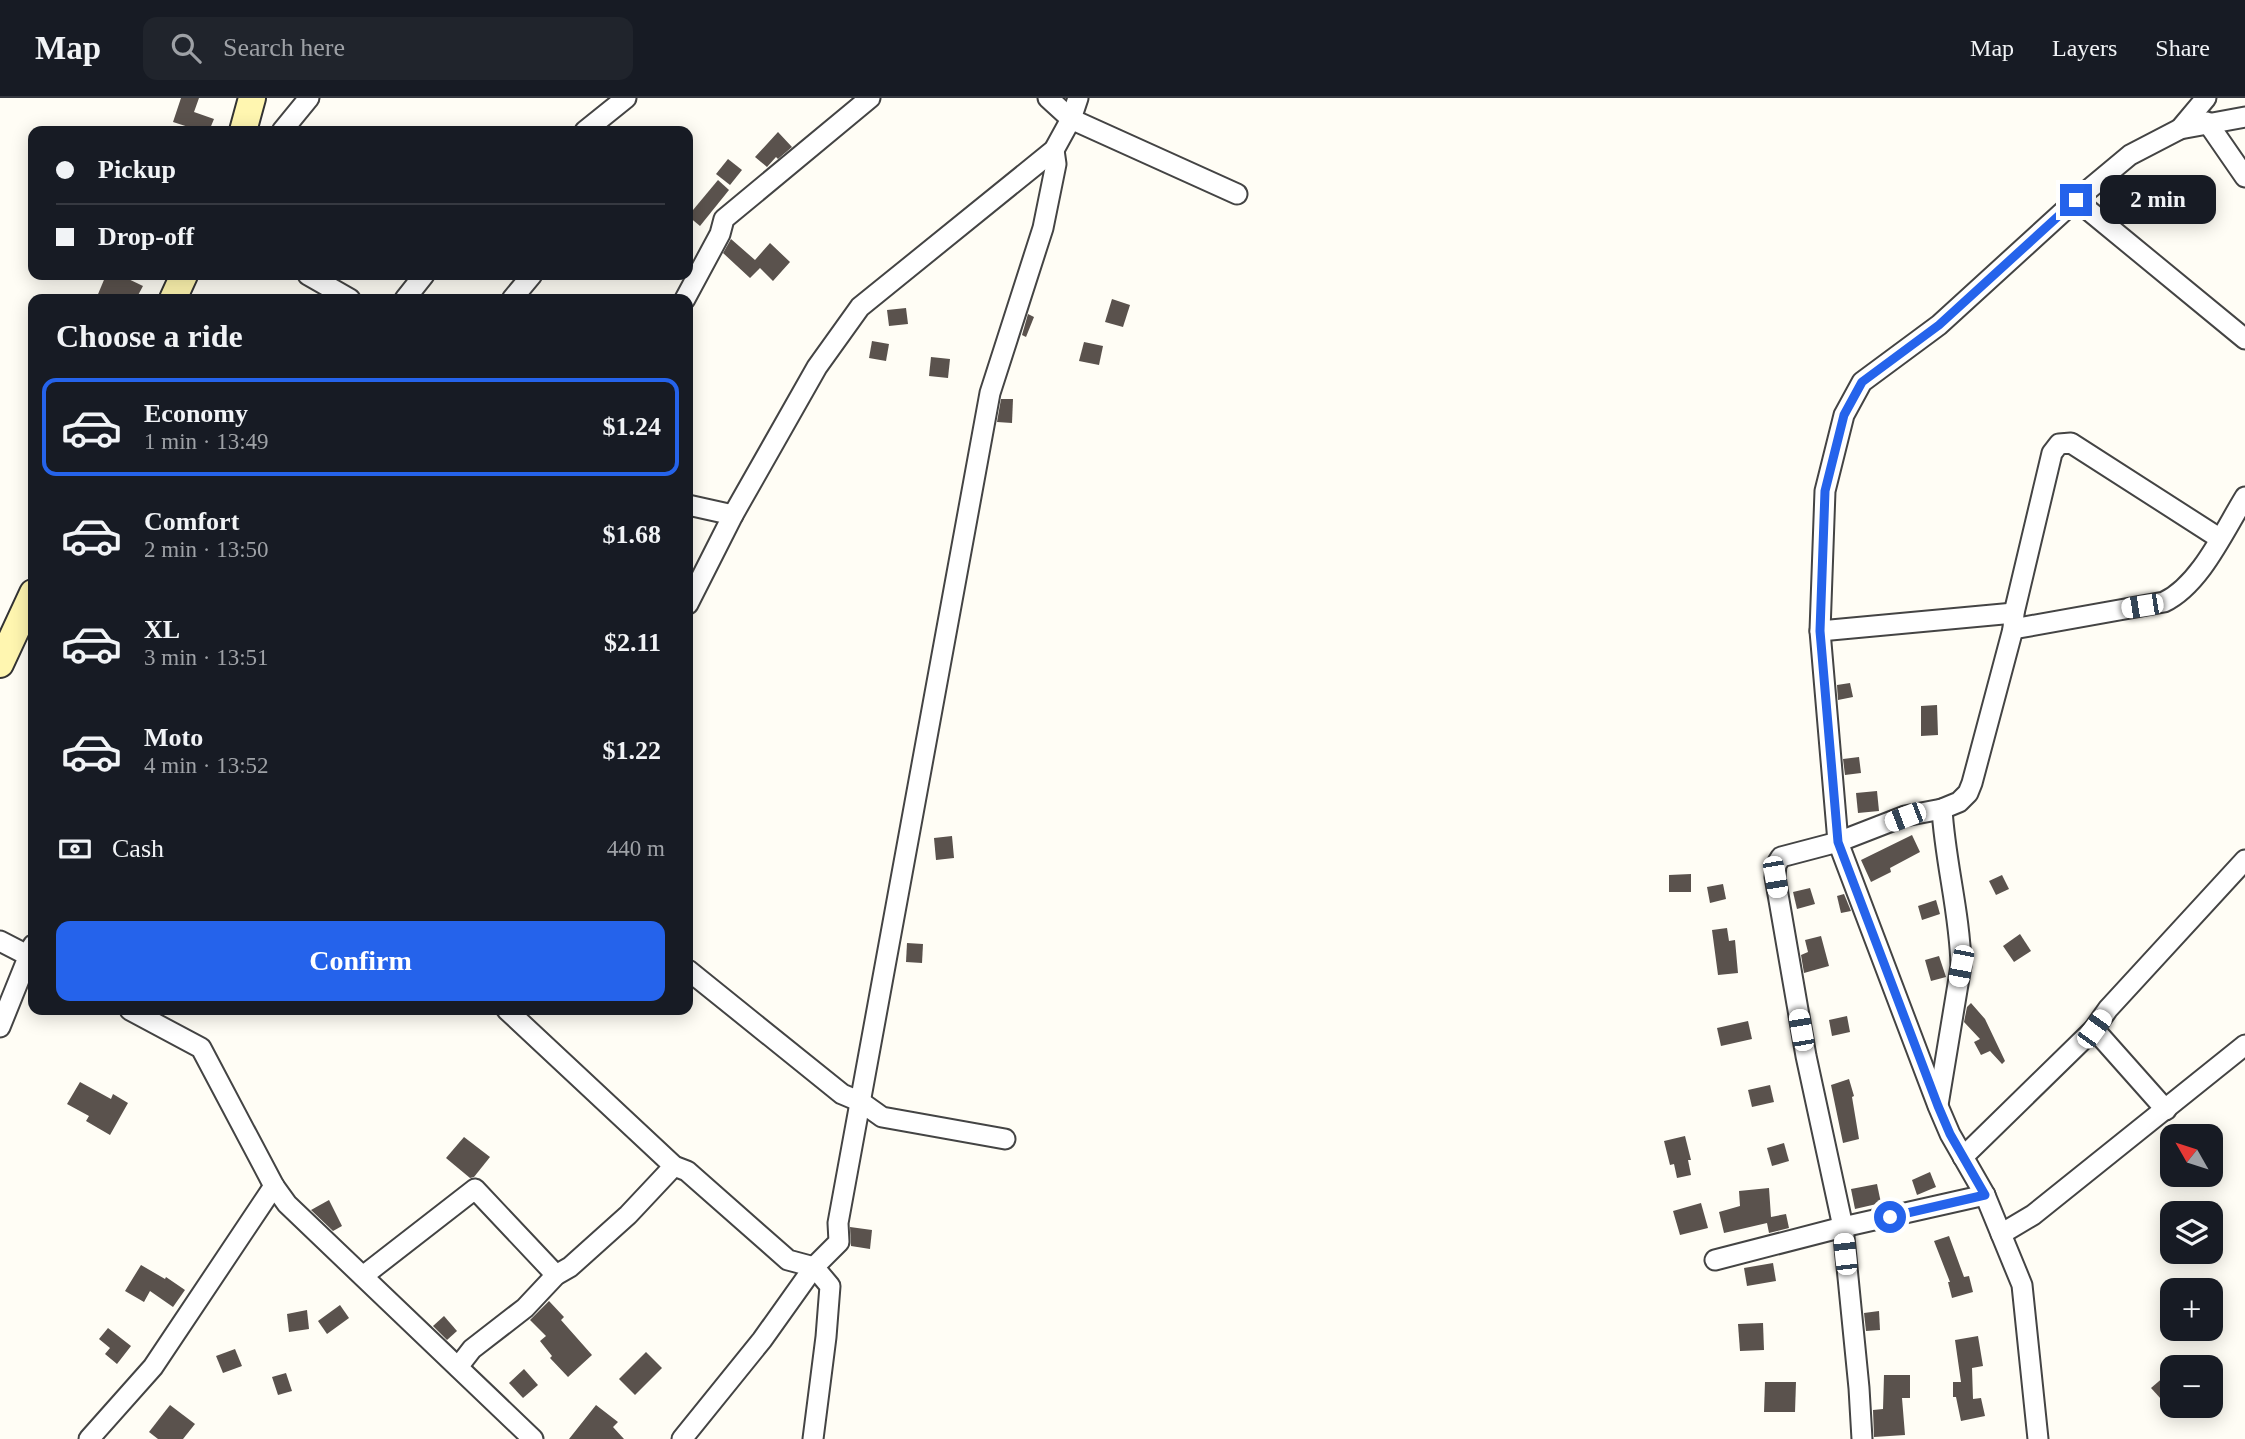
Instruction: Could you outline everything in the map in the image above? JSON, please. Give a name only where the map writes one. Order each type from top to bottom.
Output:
[{"type":"street","points":[[244,126],[252,98]]},
{"type":"street","points":[[286,126],[309,98]]},
{"type":"street","points":[[592,126],[626,98]]},
{"type":"street","points":[[688,294],[720,234],[724,219],[870,98]]},
{"type":"street","points":[[1048,98],[1071,118],[1237,194]]},
{"type":"street","points":[[693,594],[733,515],[817,367],[860,307],[1054,150],[1078,98]]},
{"type":"street","points":[[2180,129],[2206,98]]},
{"type":"street","points":[[2038,1439],[2022,1285],[1985,1195],[1950,1134],[1938,1106],[1838,842],[1820,631],[1825,491],[1844,415],[1862,382],[1939,325],[2076,200],[2130,155],[2180,129],[2245,117]]},
{"type":"street","points":[[2207,122],[2245,177]]},
{"type":"street","points":[[682,1439],[762,1340],[814,1267],[839,1242],[838,1223],[990,393],[1043,228],[1056,164],[1054,150]]},
{"type":"street","points":[[2076,200],[2245,339]]},
{"type":"street","points":[[316,280],[340,294]]},
{"type":"street","points":[[409,294],[420,280]]},
{"type":"street","points":[[516,294],[528,280]]},
{"type":"street","points":[[1862,1439],[1860,1388],[1843,1227],[1806,1056],[1775,877],[1776,865],[1781,857],[1838,842],[1905,817],[1942,809],[1959,802],[1968,793],[2013,621],[2052,453],[2059,444],[2071,443],[2219,538]]},
{"type":"street","points":[[1820,631],[2013,621],[2164,603],[2177,596],[2194,579],[2245,496]]},
{"type":"street","points":[[693,506],[733,515]]},
{"type":"street","points":[[0,664],[28,604]]},
{"type":"street","points":[[1938,1106],[1961,966],[1942,809]]},
{"type":"street","points":[[1963,1157],[2094,1029],[2108,1009],[2245,860]]},
{"type":"street","points":[[0,941],[28,952]]},
{"type":"street","points":[[0,1027],[28,960]]},
{"type":"street","points":[[693,974],[842,1094],[861,1102],[883,1117],[1004,1139]]},
{"type":"street","points":[[139,1015],[201,1048],[274,1186],[287,1204],[533,1439]]},
{"type":"street","points":[[512,1015],[674,1166],[687,1171],[788,1260],[814,1267],[830,1286],[813,1439]]},
{"type":"street","points":[[2094,1029],[2166,1110]]},
{"type":"street","points":[[2001,1234],[2033,1214],[2245,1045]]},
{"type":"street","points":[[458,1367],[472,1349],[525,1308],[556,1275],[570,1267],[628,1215],[674,1166]]},
{"type":"street","points":[[89,1439],[153,1367],[274,1186]]},
{"type":"street","points":[[363,1276],[475,1189],[556,1275]]},
{"type":"street","points":[[1714,1260],[1985,1195]]},
{"type":"building","points":[[181,98],[199,98],[194,112],[214,119],[211,126],[185,126],[173,122]]},
{"type":"building","points":[[778,132],[792,147],[778,159],[776,157],[767,167],[755,157]]},
{"type":"building","points":[[728,159],[742,170],[730,185],[716,174]]},
{"type":"building","points":[[718,180],[729,190],[700,226],[693,220],[693,210]]},
{"type":"building","points":[[731,239],[755,260],[770,243],[790,262],[773,281],[760,268],[750,278],[723,253]]},
{"type":"building","points":[[104,280],[130,280],[143,286],[139,294],[98,294]]},
{"type":"building","points":[[1112,299],[1130,305],[1123,327],[1105,322]]},
{"type":"building","points":[[906,308],[908,324],[889,326],[887,310]]},
{"type":"building","points":[[1028,314],[1034,317],[1026,337],[1022,335]]},
{"type":"building","points":[[872,341],[889,344],[886,361],[869,358]]},
{"type":"building","points":[[1084,342],[1103,346],[1099,365],[1079,361]]},
{"type":"building","points":[[931,357],[950,359],[948,378],[929,376]]},
{"type":"building","points":[[1001,399],[1013,399],[1012,423],[997,422]]},
{"type":"building","points":[[1850,683],[1853,697],[1838,700],[1837,685]]},
{"type":"building","points":[[1937,705],[1938,735],[1921,736],[1921,706]]},
{"type":"building","points":[[1859,757],[1861,773],[1845,775],[1843,759]]},
{"type":"building","points":[[1877,791],[1879,811],[1858,813],[1856,793]]},
{"type":"building","points":[[1912,835],[1920,852],[1871,882],[1861,860]]},
{"type":"building","points":[[952,836],[954,858],[936,860],[934,838]]},
{"type":"building","points":[[1691,874],[1691,892],[1669,892],[1669,875]]},
{"type":"building","points":[[2002,875],[2009,889],[1996,895],[1989,881]]},
{"type":"building","points":[[1723,884],[1726,899],[1710,903],[1707,887]]},
{"type":"building","points":[[1810,888],[1815,904],[1797,909],[1793,892]]},
{"type":"building","points":[[1844,894],[1851,911],[1841,913],[1837,896]]},
{"type":"building","points":[[1936,900],[1940,914],[1922,920],[1918,906]]},
{"type":"building","points":[[1727,928],[1729,941],[1735,940],[1738,973],[1718,975],[1712,930]]},
{"type":"building","points":[[2020,934],[2031,951],[2014,962],[2003,946]]},
{"type":"building","points":[[1821,936],[1829,966],[1804,973],[1801,955],[1808,952],[1805,940]]},
{"type":"building","points":[[907,943],[923,944],[922,963],[906,962]]},
{"type":"building","points":[[1939,956],[1946,977],[1931,981],[1925,960]]},
{"type":"building","points":[[1971,1003],[1985,1019],[2005,1061],[2002,1064],[1990,1051],[1981,1055],[1974,1042],[1980,1039],[1964,1022],[1967,1007]]},
{"type":"building","points":[[1847,1016],[1850,1032],[1832,1036],[1829,1020]]},
{"type":"building","points":[[1748,1021],[1752,1039],[1721,1046],[1717,1028]]},
{"type":"building","points":[[1849,1079],[1854,1096],[1852,1097],[1859,1139],[1843,1143],[1831,1085]]},
{"type":"building","points":[[80,1082],[111,1099],[113,1094],[128,1103],[110,1135],[86,1121],[89,1116],[67,1104]]},
{"type":"building","points":[[1770,1085],[1774,1102],[1752,1107],[1748,1090]]},
{"type":"building","points":[[1685,1136],[1691,1160],[1688,1160],[1691,1175],[1677,1178],[1674,1164],[1670,1165],[1664,1141]]},
{"type":"building","points":[[464,1137],[490,1157],[474,1177],[470,1178],[446,1158]]},
{"type":"building","points":[[1784,1143],[1789,1161],[1772,1166],[1767,1148]]},
{"type":"building","points":[[1930,1172],[1936,1187],[1917,1195],[1912,1180]]},
{"type":"building","points":[[1877,1184],[1881,1203],[1855,1209],[1851,1189]]},
{"type":"building","points":[[1769,1188],[1771,1217],[1786,1214],[1789,1228],[1769,1233],[1767,1223],[1724,1233],[1719,1212],[1740,1206],[1739,1191]]},
{"type":"building","points":[[329,1200],[342,1226],[333,1231],[311,1210]]},
{"type":"building","points":[[1701,1203],[1708,1228],[1680,1235],[1673,1211]]},
{"type":"building","points":[[850,1227],[872,1230],[870,1249],[851,1246]]},
{"type":"building","points":[[1949,1236],[1964,1277],[1969,1276],[1973,1292],[1952,1298],[1950,1282],[1934,1241]]},
{"type":"building","points":[[1773,1263],[1776,1281],[1747,1286],[1744,1268]]},
{"type":"building","points":[[141,1265],[185,1290],[173,1307],[150,1291],[144,1302],[125,1291]]},
{"type":"building","points":[[549,1301],[564,1317],[561,1320],[592,1355],[568,1377],[550,1358],[552,1356],[540,1341],[546,1336],[530,1320]]},
{"type":"building","points":[[340,1305],[349,1318],[327,1334],[318,1321]]},
{"type":"building","points":[[307,1310],[309,1329],[289,1332],[287,1314]]},
{"type":"building","points":[[1879,1311],[1880,1330],[1866,1331],[1864,1313]]},
{"type":"building","points":[[444,1316],[457,1331],[447,1340],[433,1326]]},
{"type":"building","points":[[1763,1323],[1764,1350],[1740,1351],[1738,1324]]},
{"type":"building","points":[[108,1328],[131,1346],[117,1364],[105,1354],[110,1348],[99,1339]]},
{"type":"building","points":[[1978,1336],[1983,1366],[1972,1368],[1973,1399],[1981,1398],[1985,1416],[1961,1421],[1956,1397],[1953,1397],[1953,1382],[1961,1382],[1955,1340]]},
{"type":"building","points":[[235,1349],[242,1366],[223,1373],[216,1356]]},
{"type":"building","points":[[646,1352],[662,1368],[635,1395],[619,1379]]},
{"type":"building","points":[[524,1369],[538,1385],[523,1398],[509,1383]]},
{"type":"building","points":[[286,1373],[292,1391],[278,1395],[272,1377]]},
{"type":"building","points":[[1884,1375],[1910,1375],[1910,1398],[1902,1398],[1905,1435],[1874,1437],[1873,1410],[1883,1409]]},
{"type":"building","points":[[2160,1380],[2160,1398],[2151,1388]]},
{"type":"building","points":[[1765,1382],[1796,1382],[1795,1412],[1764,1412]]},
{"type":"building","points":[[170,1405],[195,1424],[183,1439],[158,1439],[149,1432]]},
{"type":"building","points":[[596,1405],[618,1422],[613,1427],[624,1439],[569,1439]]},
{"type":"route","points":[[1890,1217],[1985,1195],[1950,1134],[1938,1106],[1838,842],[1820,631],[1825,491],[1844,415],[1862,382],[1939,325],[2076,200]]}]
